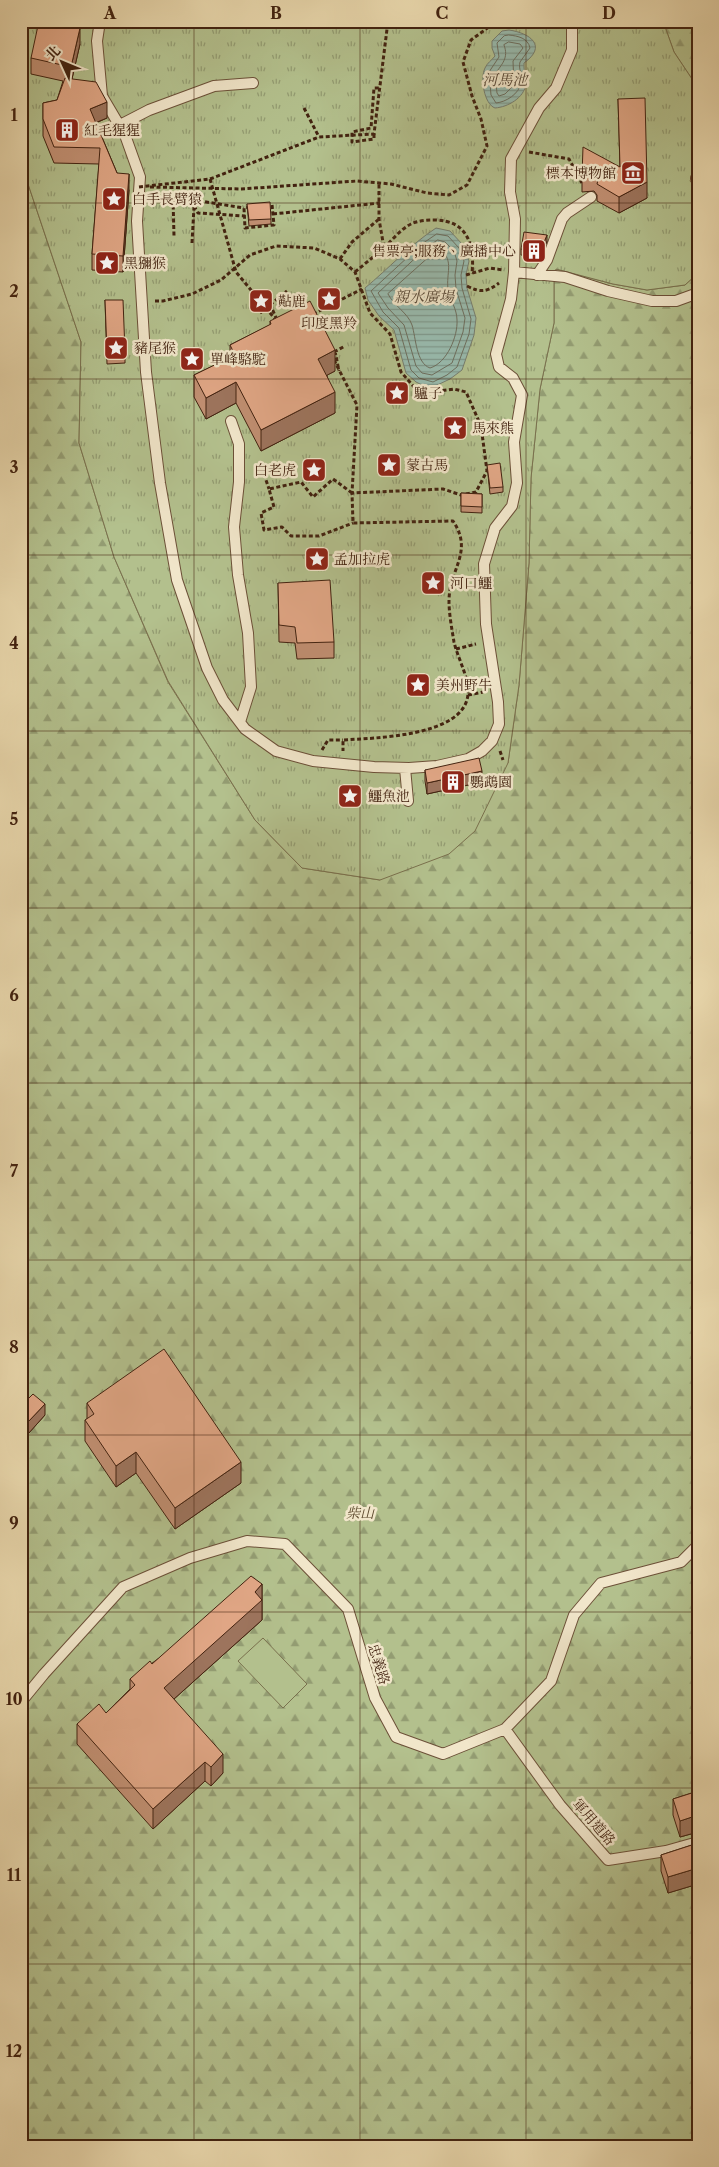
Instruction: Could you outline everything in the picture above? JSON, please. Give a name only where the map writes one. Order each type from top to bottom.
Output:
[{"type":"lane","points":[[100,21],[97,41],[102,96],[125,135],[140,177],[138,221],[148,381],[160,483],[177,580],[207,668],[223,700],[240,722],[276,752],[312,761],[405,768],[437,766],[468,759],[482,751],[492,741],[499,724],[498,702],[486,624],[484,564],[496,528],[512,506],[517,483],[514,442],[522,395],[514,378],[499,367],[496,354],[511,299],[514,272],[515,219],[510,192],[511,159],[539,108],[559,82],[572,50],[572,21]]},
{"type":"lane","points":[[118,126],[149,110],[214,86],[252,83]]},
{"type":"lane","points":[[537,275],[547,260],[562,219],[567,213],[591,197]]},
{"type":"lane","points":[[514,272],[565,277],[608,291],[652,301],[676,301],[698,293]]},
{"type":"lane","points":[[231,421],[239,444],[239,482],[234,527],[238,575],[248,633],[251,688],[240,722]]},
{"type":"lane","points":[[405,768],[408,801]]},
{"type":"lane","name":"忠義路","points":[[21,1702],[123,1587],[190,1558],[247,1541],[285,1544],[348,1609],[375,1698],[396,1737],[443,1754],[505,1729],[551,1681],[574,1615],[601,1583],[680,1562],[698,1545]]},
{"type":"lane","name":"軍用道路","points":[[505,1729],[560,1805],[608,1860],[666,1851],[698,1842]]},
{"type":"path","points":[[380,88],[374,88],[370,128],[352,132],[352,142],[374,140],[388,21]]},
{"type":"path","points":[[139,192],[357,181],[391,184],[427,193],[449,195],[467,185],[486,146],[482,119],[472,96],[463,62],[472,40],[497,21]]},
{"type":"path","points":[[304,108],[319,138]]},
{"type":"path","points":[[139,192],[210,179],[319,138],[374,134]]},
{"type":"path","points":[[511,159],[524,152],[569,158],[582,183]]},
{"type":"path","points":[[210,179],[236,272],[279,323],[270,304]]},
{"type":"path","points":[[379,183],[379,219],[384,248]]},
{"type":"path","points":[[139,192],[173,199],[194,206],[198,213],[245,216]]},
{"type":"path","points":[[173,199],[174,236]]},
{"type":"path","points":[[192,243],[194,206],[200,201],[244,208],[272,205],[274,226],[246,228],[244,208]]},
{"type":"path","points":[[273,214],[380,203]]},
{"type":"path","points":[[340,259],[352,242],[379,219]]},
{"type":"path","points":[[355,272],[410,225],[427,220],[453,222],[470,241],[474,257],[472,274]]},
{"type":"path","points":[[143,300],[164,301],[192,294],[221,280],[250,255],[276,246],[314,248],[340,259],[355,272],[370,313],[390,334],[401,372],[406,380],[414,388],[423,391],[432,392],[454,389],[466,392],[481,426],[487,471],[476,492],[461,495],[443,489],[352,493],[333,480],[314,497],[301,482],[269,489]]},
{"type":"path","points":[[466,275],[490,268],[514,272]]},
{"type":"path","points":[[467,286],[479,292],[489,291],[514,272]]},
{"type":"path","points":[[315,323],[310,315],[362,289]]},
{"type":"path","points":[[260,313],[287,292]]},
{"type":"path","points":[[328,354],[345,346]]},
{"type":"path","points":[[327,347],[357,404],[352,493],[353,523]]},
{"type":"path","points":[[335,351],[340,371]]},
{"type":"path","points":[[264,474],[274,507],[261,513],[264,530],[282,527],[291,536],[319,536],[353,523],[453,520],[459,530],[462,542],[461,556],[451,583],[449,601],[456,648],[464,672],[468,695],[464,705],[456,715],[433,728],[402,736],[343,740],[342,764]]},
{"type":"path","points":[[456,648],[489,641]]},
{"type":"green space","points":[[21,21],[663,21],[674,52],[698,88],[698,162],[690,181],[698,190],[698,273],[685,285],[647,290],[613,284],[556,269],[554,276],[554,323],[540,389],[531,478],[529,563],[519,685],[508,763],[475,831],[449,854],[380,880],[302,868],[255,820],[168,681],[114,557],[79,443],[81,342],[21,163]]},
{"type":"green space","points":[[663,21],[698,21],[698,88],[674,52]]},
{"type":"green space","name":"柴山","points":[[21,163],[81,342],[79,443],[114,557],[168,682],[255,820],[302,868],[380,880],[508,763],[519,685],[529,563],[531,478],[540,389],[554,323],[554,276],[556,269],[613,284],[647,290],[685,285],[698,273],[698,2146],[21,2146]]},
{"type":"green space","points":[[263,1638],[307,1684],[283,1708],[238,1661]]},
{"type":"water","name":"河馬池","points":[[509,30],[529,37],[533,41],[535,51],[524,63],[526,84],[522,94],[510,104],[495,108],[491,106],[484,90],[484,72],[495,56],[492,41],[502,31]]},
{"type":"water","name":"親水廣場","points":[[436,228],[450,231],[463,245],[469,261],[466,275],[467,288],[476,318],[474,335],[462,370],[450,379],[433,387],[424,386],[416,382],[406,373],[394,330],[379,316],[368,300],[365,288],[408,249]]},
{"type":"building","points":[[39,21],[52,21],[80,28],[71,67],[31,58]]},
{"type":"building","points":[[65,78],[96,82],[107,102],[90,109],[117,173],[129,174],[123,256],[92,254],[100,148],[54,147],[43,119],[43,103],[57,100]]},
{"type":"building","name":"標本博物館","points":[[645,98],[647,182],[619,197],[597,184],[598,180],[594,175],[582,176],[583,147],[620,167],[618,99]]},
{"type":"building","points":[[270,202],[271,219],[249,220],[247,204]]},
{"type":"building","points":[[524,232],[547,235],[540,252],[521,249]]},
{"type":"building","points":[[105,300],[123,300],[125,352],[107,353]]},
{"type":"building","points":[[310,301],[335,350],[318,359],[335,392],[261,430],[236,382],[206,398],[194,375],[235,355],[230,345],[271,324],[270,321]]},
{"type":"building","points":[[500,463],[503,487],[490,488],[487,465]]},
{"type":"building","points":[[461,493],[482,494],[482,507],[461,506]]},
{"type":"building","points":[[330,580],[334,642],[297,643],[295,627],[279,625],[278,583]]},
{"type":"building","points":[[479,758],[482,771],[427,783],[425,770]]},
{"type":"building","points":[[164,1349],[241,1462],[175,1508],[136,1452],[116,1466],[85,1420],[94,1414],[87,1403]]},
{"type":"building","points":[[33,1394],[45,1404],[28,1422],[21,1416],[21,1406]]},
{"type":"building","points":[[251,1576],[262,1584],[255,1592],[262,1600],[164,1688],[223,1754],[211,1767],[205,1762],[153,1809],[77,1724],[99,1704],[106,1713],[135,1685],[130,1679],[150,1661],[152,1664]]},
{"type":"building","points":[[698,1791],[698,1815],[680,1821],[673,1799]]},
{"type":"building","points":[[698,1843],[698,1868],[668,1877],[661,1855]]},
{"type":"place","name":"紅毛猩猩","points":[[67,130]]},
{"type":"place","name":"標本博物館","points":[[633,173]]},
{"type":"place","name":"白手長臂猿","points":[[114,199]]},
{"type":"place","name":"售票亭;服務、廣播中心","points":[[534,251]]},
{"type":"place","name":"黑獼猴","points":[[107,263]]},
{"type":"place","name":"印度黑羚","points":[[329,299]]},
{"type":"place","name":"黇鹿","points":[[261,301]]},
{"type":"place","name":"豬尾猴","points":[[116,348]]},
{"type":"place","name":"單峰駱駝","points":[[192,359]]},
{"type":"place","name":"驢子","points":[[397,393]]},
{"type":"place","name":"馬來熊","points":[[455,428]]},
{"type":"place","name":"蒙古馬","points":[[389,465]]},
{"type":"place","name":"白老虎","points":[[314,470]]},
{"type":"place","name":"孟加拉虎","points":[[317,559]]},
{"type":"place","name":"河口鱷","points":[[433,583]]},
{"type":"place","name":"美州野牛","points":[[418,685]]},
{"type":"place","name":"鸚鵡園","points":[[453,782]]},
{"type":"place","name":"鱷魚池","points":[[350,796]]}]
